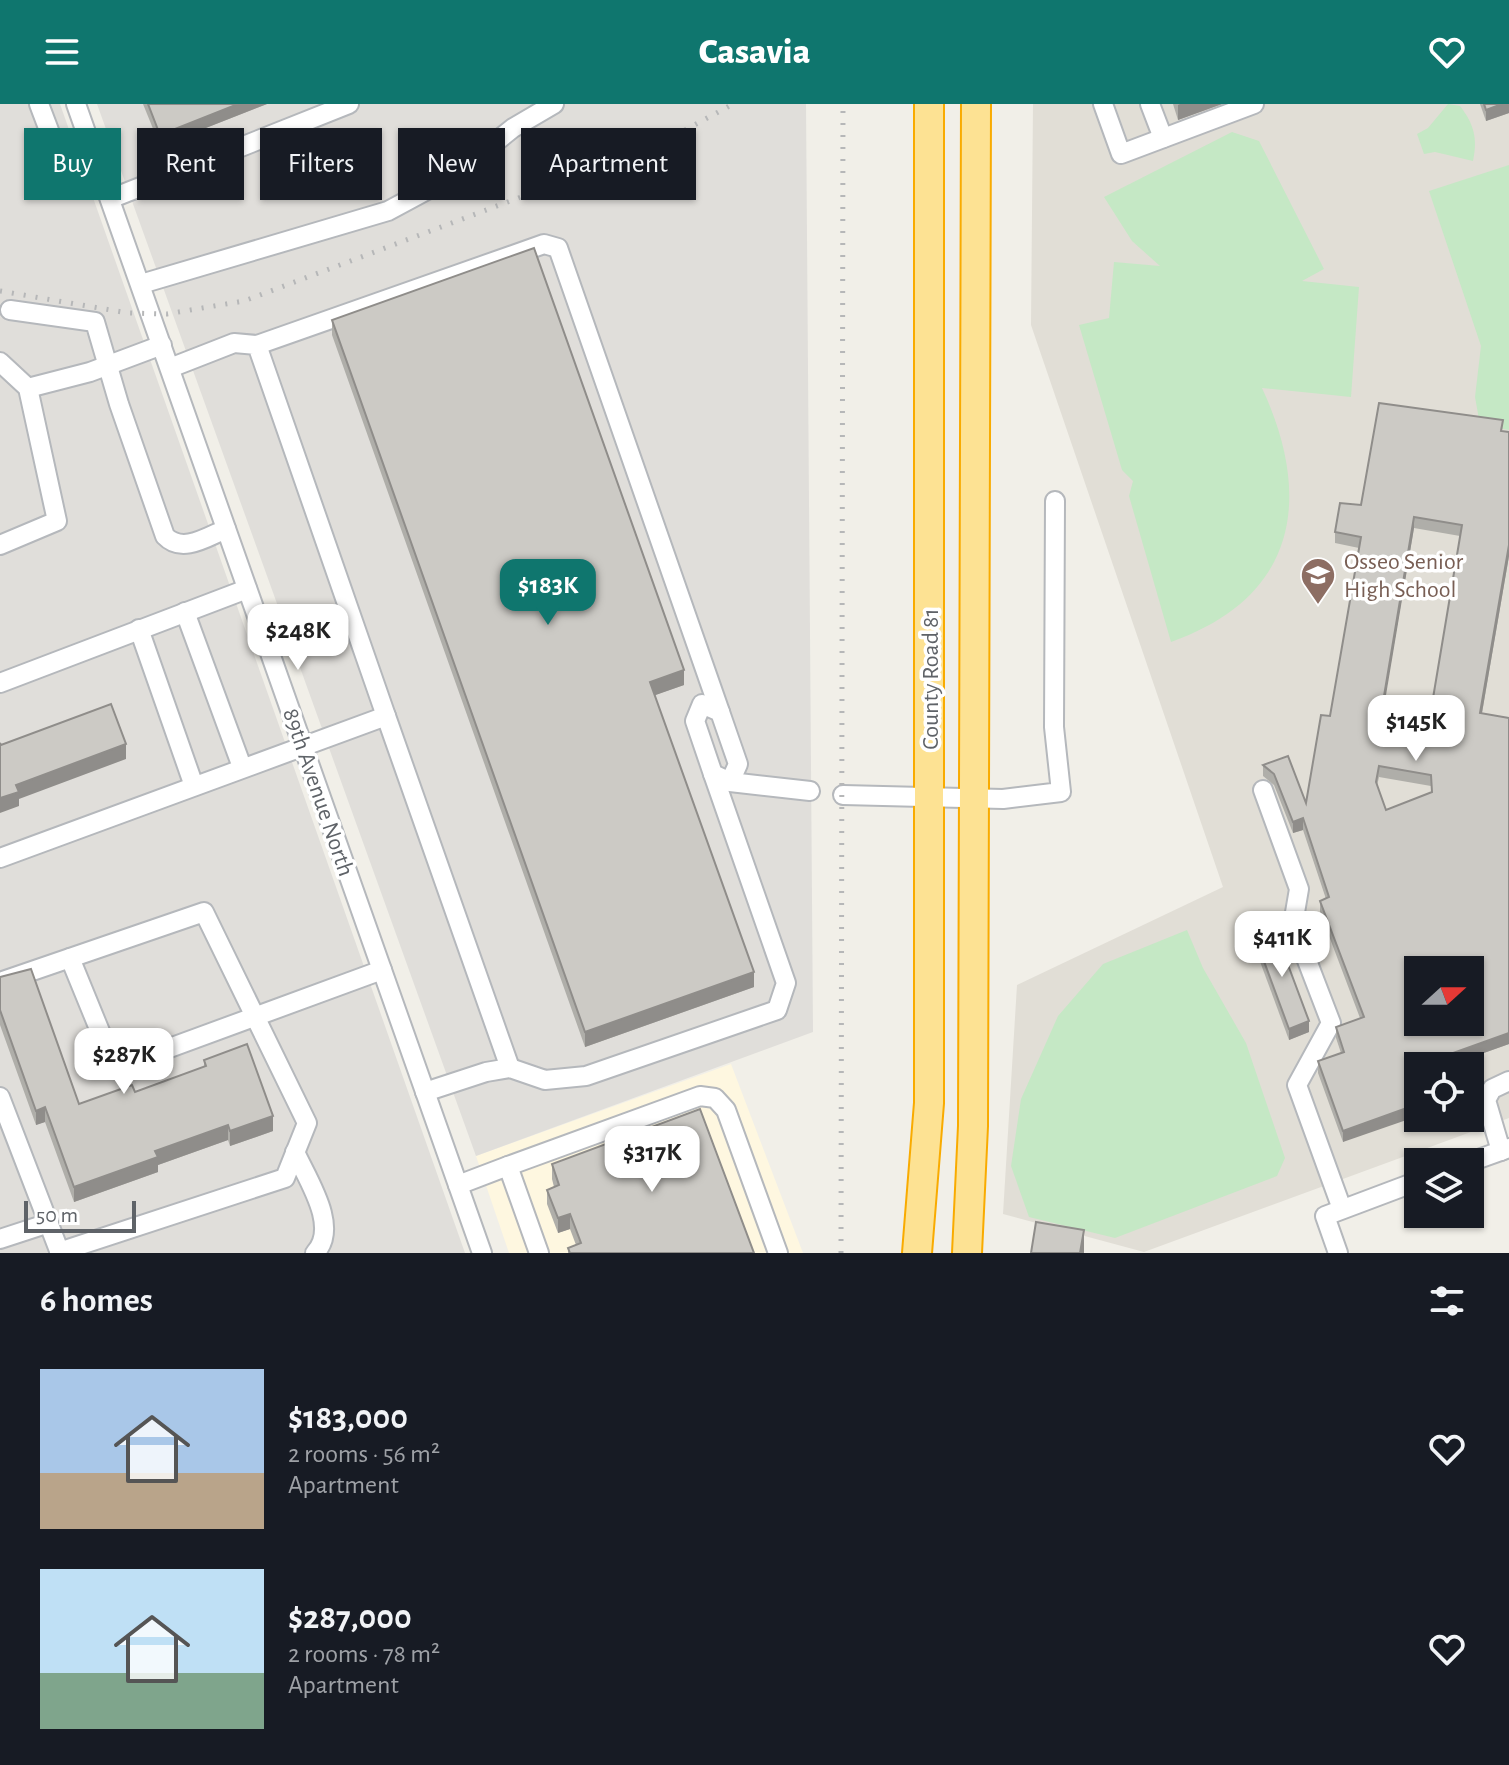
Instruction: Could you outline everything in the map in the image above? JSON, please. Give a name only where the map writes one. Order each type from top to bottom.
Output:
[{"type":"highway","name":"County Road 81","points":[[917,1253],[929,1103],[929,104]]},
{"type":"highway","name":"County Road 81","points":[[967,1253],[973,1126],[976,104]]},
{"type":"street","points":[[39,104],[48,128]]},
{"type":"street","name":"89th Avenue North","points":[[76,104],[85,128]]},
{"type":"street","points":[[121,195],[349,104]]},
{"type":"street","points":[[141,284],[388,211],[453,176],[513,128],[554,104]]},
{"type":"street","points":[[1103,104],[1121,154],[1254,104]]},
{"type":"street","points":[[1150,104],[1163,138]]},
{"type":"street","name":"89th Avenue North","points":[[110,200],[482,1253]]},
{"type":"street","points":[[170,368],[234,343],[257,345],[544,244],[558,248],[738,764],[722,778]]},
{"type":"street","points":[[10,310],[95,322],[165,536],[178,545],[226,529]]},
{"type":"street","points":[[28,388],[107,366],[162,345]]},
{"type":"street","points":[[257,345],[510,1068]]},
{"type":"street","points":[[0,362],[28,388],[57,521],[0,545]]},
{"type":"street","points":[[843,795],[1003,799],[1061,792],[1054,727],[1055,501]]},
{"type":"street","points":[[0,683],[247,589]]},
{"type":"street","points":[[185,612],[242,767]]},
{"type":"street","points":[[139,629],[194,786]]},
{"type":"street","points":[[425,1092],[486,1072],[510,1068],[545,1080],[586,1076],[777,1010],[786,983],[722,778],[695,721],[702,704],[720,712]]},
{"type":"street","points":[[0,858],[386,716]]},
{"type":"street","points":[[722,778],[810,791]]},
{"type":"street","points":[[1263,790],[1299,889],[1293,924],[1331,1023],[1297,1085],[1333,1212],[1338,1253]]},
{"type":"street","points":[[0,982],[204,912],[307,1123],[285,1178],[60,1253],[1,1104]]},
{"type":"street","points":[[70,958],[115,1068],[382,970]]},
{"type":"street","points":[[1484,1157],[1505,1149],[1486,1100],[1492,1089],[1509,1081]]},
{"type":"street","points":[[458,1185],[700,1096],[715,1098],[726,1110],[778,1253]]},
{"type":"street","points":[[295,1152],[325,1224],[315,1253]]},
{"type":"street","points":[[508,1166],[539,1253]]},
{"type":"street","points":[[1333,1212],[1404,1186]]},
{"type":"street","points":[[0,1239],[49,1223]]},
{"type":"shaded area","points":[[0,104],[60,104],[68,128],[24,128],[24,200],[94,200],[465,1253],[0,1253]]},
{"type":"shaded area","points":[[97,104],[806,104],[813,1032],[476,1156],[121,171],[121,128],[106,128]]},
{"type":"shaded area","name":"Osseo Senior High School","points":[[1033,104],[1509,104],[1509,1118],[1484,1127],[1484,1052],[1404,1052],[1404,1132],[1471,1132],[1427,1148],[1404,1148],[1404,1157],[1144,1252],[1003,1214],[1017,985],[1223,887],[1031,325]]},
{"type":"shaded area","points":[[731,1064],[803,1253],[509,1253],[476,1156]]},
{"type":"green space","points":[[1448,104],[1460,106],[1469,119],[1475,139],[1473,161],[1435,152],[1424,154],[1417,134],[1428,128]]},
{"type":"green space","points":[[1232,132],[1259,141],[1324,269],[1302,281],[1359,287],[1351,397],[1262,388],[1278,429],[1287,469],[1289,506],[1283,540],[1268,572],[1245,600],[1213,623],[1171,642],[1129,496],[1133,481],[1122,470],[1079,325],[1109,318],[1114,262],[1160,266],[1132,241],[1104,197]]},
{"type":"green space","points":[[1509,165],[1509,430],[1480,425],[1475,397],[1481,346],[1429,191]]},
{"type":"green space","points":[[1187,930],[1203,968],[1246,1043],[1285,1158],[1277,1176],[1115,1238],[1029,1217],[1011,1166],[1021,1099],[1058,1016],[1103,964]]},
{"type":"building","points":[[148,104],[238,104],[178,128],[157,128]]},
{"type":"building","points":[[1484,104],[1502,104],[1486,110]]},
{"type":"building","points":[[534,248],[684,670],[650,682],[754,972],[585,1032],[332,320]]},
{"type":"building","name":"Osseo Senior High School","points":[[1379,403],[1503,420],[1501,431],[1509,432],[1509,545],[1480,713],[1509,718],[1509,1033],[1456,1052],[1404,1052],[1404,1109],[1343,1131],[1318,1061],[1344,1052],[1336,1027],[1364,1017],[1320,901],[1329,897],[1303,818],[1293,822],[1274,774],[1263,765],[1288,756],[1306,803],[1321,715],[1330,716],[1361,537],[1335,532],[1340,503],[1361,505]],"holes":[[[1414,517],[1462,525],[1430,716],[1382,708]],[[1379,766],[1431,775],[1432,792],[1386,810],[1376,782]]]},
{"type":"building","points":[[111,704],[126,744],[16,785],[19,792],[0,798],[0,743]]},
{"type":"building","points":[[1275,930],[1309,1021],[1289,1029],[1255,937]]},
{"type":"building","points":[[31,969],[79,1104],[132,1085],[135,1092],[206,1066],[204,1060],[247,1044],[273,1116],[230,1131],[228,1125],[155,1151],[158,1157],[74,1187],[45,1107],[36,1111],[0,1010],[0,977]]},
{"type":"building","points":[[700,1109],[754,1253],[570,1253],[568,1248],[581,1243],[570,1214],[558,1218],[547,1190],[559,1185],[552,1164]]},
{"type":"building","points":[[1036,1222],[1084,1230],[1080,1253],[1031,1253]]},
{"type":"railway","points":[[0,291],[128,313],[167,314],[244,301],[654,147],[733,104]]},
{"type":"railway","points":[[841,1253],[843,104]]},
{"type":"place","name":"Osseo Senior High School","points":[[1318,606]]}]
